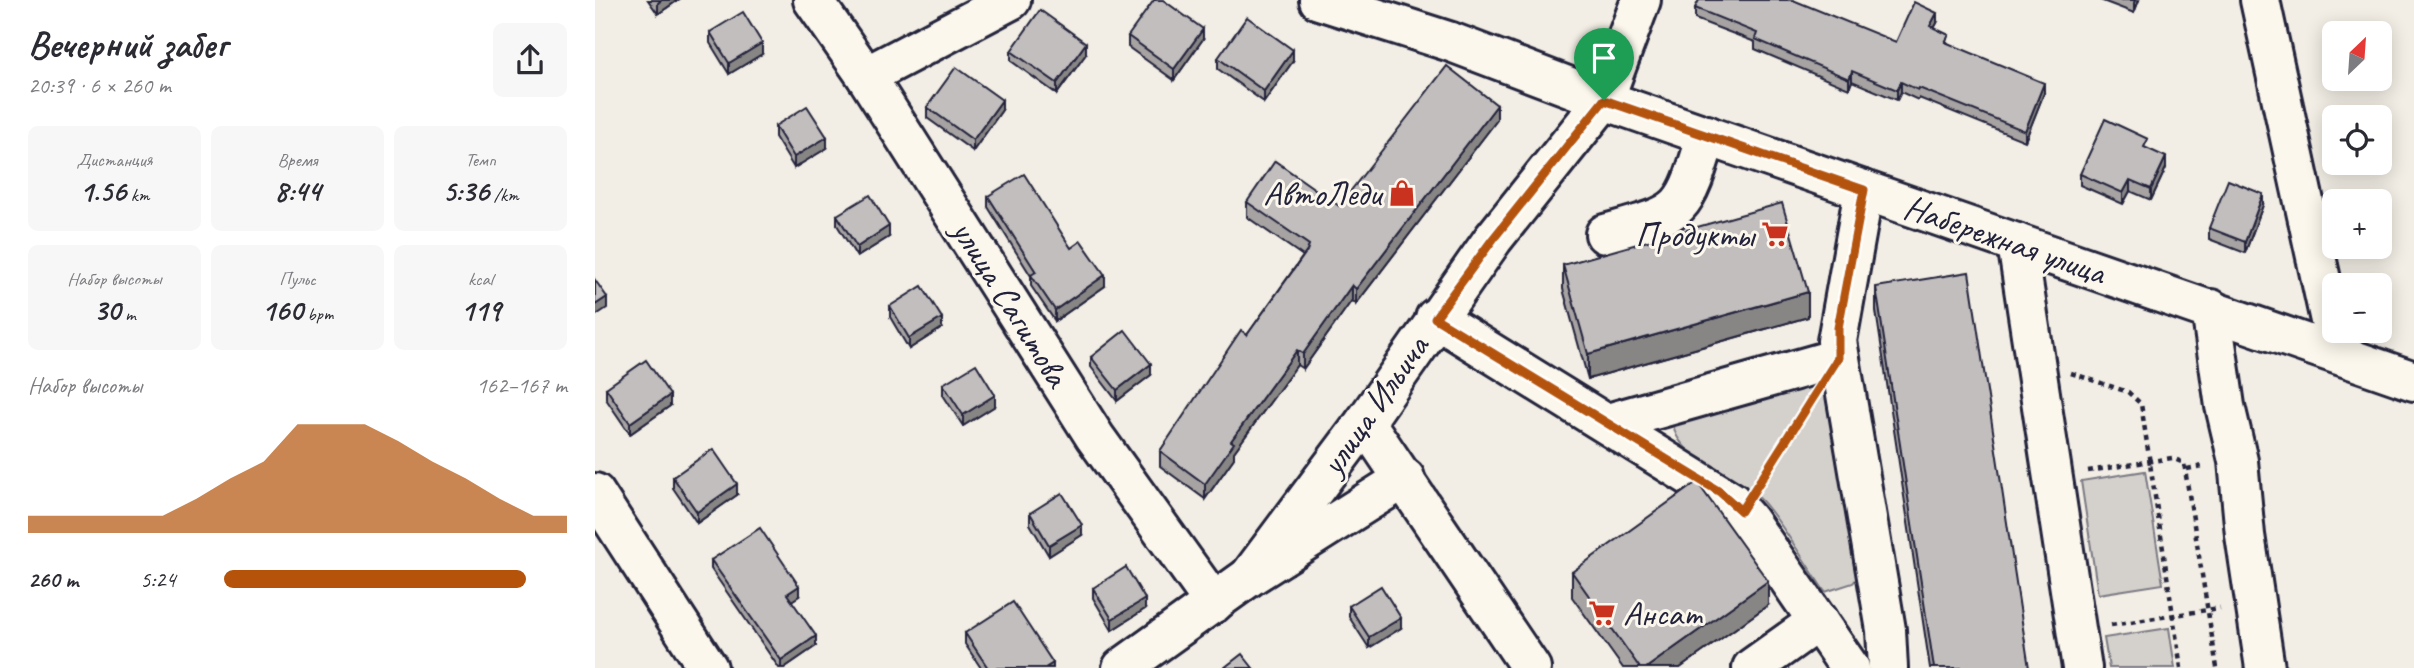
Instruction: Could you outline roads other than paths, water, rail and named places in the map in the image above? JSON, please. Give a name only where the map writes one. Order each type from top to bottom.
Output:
[{"type":"street","name":"улица Сагитова","points":[[813,0],[866,76],[1095,437],[1214,603]]},
{"type":"street","points":[[866,76],[1011,0]]},
{"type":"street","name":"Набережная улица","points":[[1319,0],[1451,42],[1604,100],[2414,381]]},
{"type":"street","name":"улица Ильича","points":[[1249,577],[1365,422],[1435,318],[1493,239],[1604,100],[1641,0]]},
{"type":"street","points":[[2260,0],[2337,353]]},
{"type":"street","points":[[1605,234],[1655,220],[1674,211],[1686,198],[1693,182],[1707,135]]},
{"type":"street","points":[[1864,190],[1838,328],[1838,358],[1886,630],[1888,668]]},
{"type":"street","points":[[2017,243],[2082,668]]},
{"type":"street","points":[[2211,309],[2225,406],[2238,461],[2265,668]]},
{"type":"street","points":[[1435,318],[1720,492],[1741,511],[1850,668]]},
{"type":"street","points":[[1608,423],[1838,358]]},
{"type":"street","points":[[1365,422],[1531,668]]},
{"type":"street","name":"улица Ильича","points":[[1122,668],[1249,577],[1405,478]]},
{"type":"street","points":[[595,493],[708,668]]},
{"type":"street","points":[[1752,668],[1818,621]]},
{"type":"place","name":"АвтоЛеди","points":[[1402,193]]},
{"type":"place","name":"Продукты","points":[[1775,234]]},
{"type":"place","name":"Ансат","points":[[1602,613]]}]
